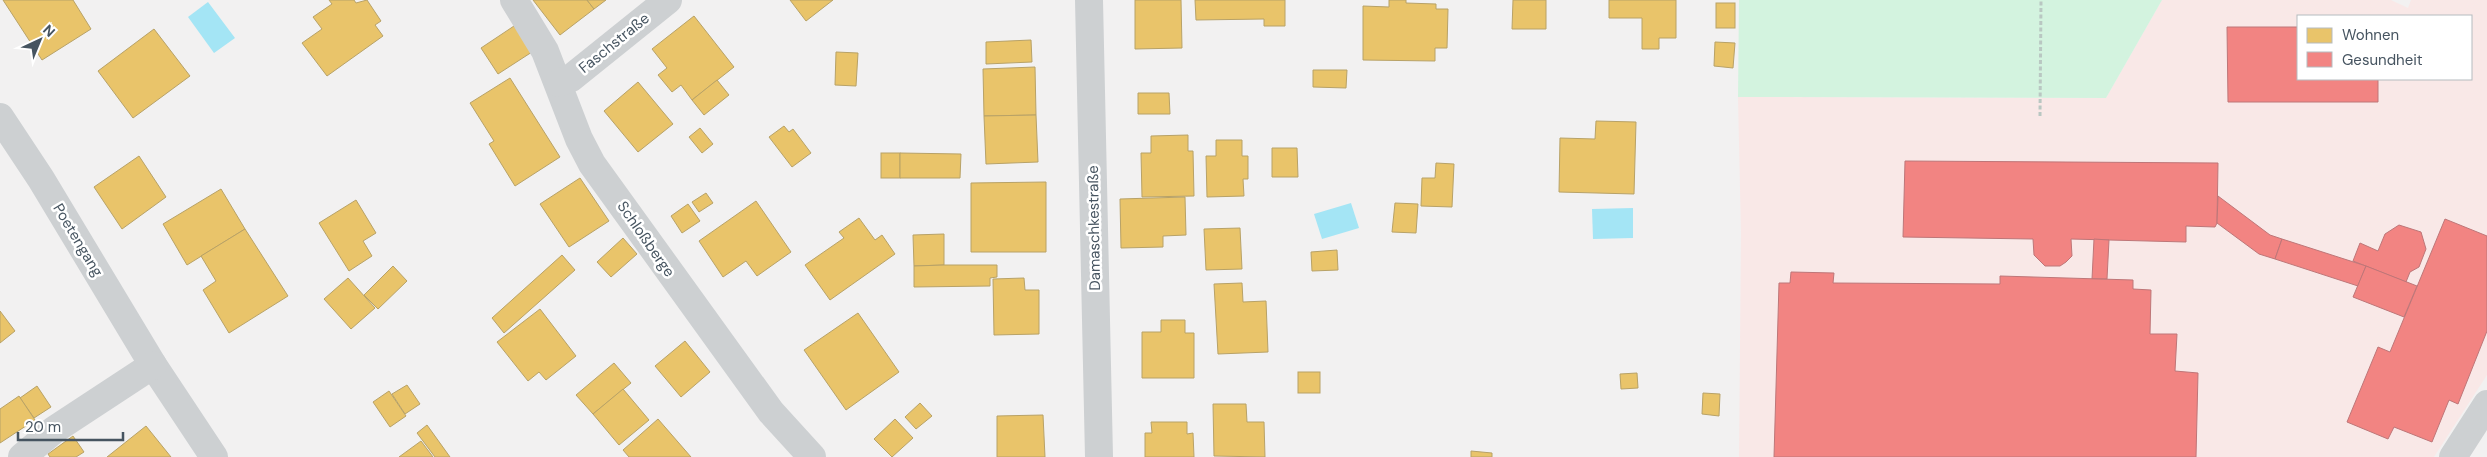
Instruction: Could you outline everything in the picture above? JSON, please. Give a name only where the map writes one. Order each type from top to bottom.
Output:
[{"type":"street","name":"Schloßberge","points":[[514,0],[538,39],[558,83],[579,139],[595,168],[770,412],[812,457]]},
{"type":"street","name":"Faschstraße","points":[[558,83],[570,78],[668,0]]},
{"type":"street","name":"Damaschkestraße","points":[[1090,0],[1100,457]]},
{"type":"street","name":"Poetengang","points":[[0,117],[41,179],[153,364],[214,457]]},
{"type":"street","points":[[22,457],[54,430],[153,364]]},
{"type":"street","points":[[2453,457],[2487,404]]},
{"type":"path","points":[[2040,116],[2041,0]]},
{"type":"shaded area","points":[[2162,0],[2391,0],[2408,8],[2411,0],[2487,0],[2487,375],[2434,457],[1739,457],[1741,234],[1738,97],[2106,98]]},
{"type":"green space","points":[[1739,0],[2162,0],[2106,98],[1738,97]]},
{"type":"water","points":[[208,2],[235,38],[214,53],[188,17]]},
{"type":"water","points":[[1351,203],[1359,228],[1322,239],[1314,214]]},
{"type":"water","points":[[1633,208],[1633,238],[1593,239],[1592,209]]},
{"type":"building: Wohnen","points":[[3,0],[73,0],[91,29],[42,60]]},
{"type":"building: Wohnen","points":[[329,0],[354,0],[356,3],[367,0],[381,21],[375,25],[383,36],[327,76],[302,43],[322,29],[313,17],[332,4]]},
{"type":"building: Wohnen","points":[[533,0],[587,0],[594,9],[560,35]]},
{"type":"building: Wohnen","points":[[587,0],[606,0],[594,9]]},
{"type":"building: Wohnen","points":[[790,0],[833,0],[806,21]]},
{"type":"building: Wohnen","points":[[1135,0],[1181,0],[1182,48],[1135,49]]},
{"type":"building: Wohnen","points":[[1195,0],[1285,0],[1285,26],[1264,26],[1264,19],[1196,20]]},
{"type":"building: Wohnen","points":[[1389,0],[1406,0],[1406,3],[1436,4],[1436,9],[1448,9],[1447,48],[1435,48],[1435,61],[1363,60],[1363,6],[1389,7]]},
{"type":"building: Wohnen","points":[[1513,0],[1546,0],[1546,29],[1512,29]]},
{"type":"building: Wohnen","points":[[1609,0],[1676,0],[1676,38],[1659,38],[1659,49],[1642,49],[1642,18],[1609,18]]},
{"type":"building: Wohnen","points":[[1716,3],[1735,3],[1735,28],[1716,28]]},
{"type":"building: Wohnen","points":[[694,16],[734,67],[692,100],[681,85],[672,92],[658,75],[667,68],[652,49]]},
{"type":"building: Wohnen","points":[[514,26],[532,52],[498,74],[481,48]]},
{"type":"building: Wohnen","points":[[154,29],[190,76],[133,118],[98,71]]},
{"type":"building: Wohnen","points":[[1031,40],[1032,62],[986,64],[986,42]]},
{"type":"building: Wohnen","points":[[1715,42],[1735,43],[1733,68],[1714,66]]},
{"type":"building: Wohnen","points":[[836,52],[858,53],[856,86],[835,85]]},
{"type":"building: Wohnen","points":[[1035,67],[1036,115],[984,116],[983,69]]},
{"type":"building: Wohnen","points":[[1313,70],[1347,70],[1346,88],[1313,87]]},
{"type":"building: Wohnen","points":[[510,78],[560,157],[515,186],[489,144],[494,141],[470,103]]},
{"type":"building: Wohnen","points":[[717,80],[729,95],[704,115],[692,100]]},
{"type":"building: Wohnen","points":[[638,82],[673,124],[638,152],[604,111]]},
{"type":"building: Wohnen","points":[[1138,93],[1169,93],[1170,114],[1138,114]]},
{"type":"building: Wohnen","points":[[1036,115],[1038,162],[986,164],[984,116]]},
{"type":"building: Wohnen","points":[[1596,121],[1636,122],[1634,194],[1559,192],[1560,138],[1595,139]]},
{"type":"building: Wohnen","points":[[784,126],[789,132],[793,129],[811,153],[792,167],[769,137]]},
{"type":"building: Wohnen","points":[[700,128],[713,144],[702,153],[689,137]]},
{"type":"building: Wohnen","points":[[1188,135],[1188,151],[1193,151],[1194,196],[1142,197],[1141,153],[1151,153],[1151,136]]},
{"type":"building: Wohnen","points":[[1216,140],[1242,140],[1242,156],[1248,156],[1248,179],[1243,179],[1244,196],[1207,197],[1206,156],[1216,156]]},
{"type":"building: Wohnen","points":[[1272,148],[1297,148],[1298,177],[1272,177]]},
{"type":"building: Wohnen","points":[[881,153],[900,153],[900,178],[881,178]]},
{"type":"building: Wohnen","points":[[900,153],[961,154],[960,178],[900,178]]},
{"type":"building: Wohnen","points":[[139,156],[166,197],[122,229],[94,187]]},
{"type":"building: Wohnen","points":[[1436,163],[1454,164],[1452,207],[1421,206],[1422,178],[1435,178]]},
{"type":"building: Wohnen","points":[[580,178],[609,221],[569,247],[540,204]]},
{"type":"building: Wohnen","points":[[1046,182],[1046,252],[971,252],[971,183]]},
{"type":"building: Wohnen","points":[[221,189],[245,229],[187,265],[163,224]]},
{"type":"building: Wohnen","points":[[706,193],[713,203],[699,212],[692,202]]},
{"type":"building: Wohnen","points":[[1185,197],[1186,235],[1163,236],[1163,247],[1121,248],[1120,199]]},
{"type":"building: Wohnen","points":[[356,200],[376,233],[363,241],[372,256],[349,271],[319,223]]},
{"type":"building: Wohnen","points":[[756,201],[791,252],[757,276],[746,261],[723,277],[699,241]]},
{"type":"building: Wohnen","points":[[1395,203],[1418,204],[1416,233],[1392,232]]},
{"type":"building: Wohnen","points":[[688,204],[700,221],[682,233],[671,216]]},
{"type":"building: Wohnen","points":[[859,218],[875,240],[882,235],[895,254],[830,300],[805,265],[844,238],[839,232]]},
{"type":"building: Wohnen","points":[[1240,228],[1242,269],[1206,270],[1204,229]]},
{"type":"building: Wohnen","points":[[245,229],[288,296],[229,333],[203,290],[216,281],[201,256]]},
{"type":"building: Wohnen","points":[[944,234],[944,265],[914,266],[913,235]]},
{"type":"building: Wohnen","points":[[623,238],[637,254],[611,277],[597,262]]},
{"type":"building: Wohnen","points":[[1337,250],[1338,270],[1312,271],[1311,252]]},
{"type":"building: Wohnen","points":[[562,255],[575,270],[504,333],[492,318]]},
{"type":"building: Wohnen","points":[[997,265],[997,277],[990,278],[990,286],[914,287],[914,266]]},
{"type":"building: Wohnen","points":[[393,266],[407,281],[378,309],[364,295]]},
{"type":"building: Wohnen","points":[[348,278],[375,308],[351,329],[324,299]]},
{"type":"building: Wohnen","points":[[1024,278],[1025,290],[1039,290],[1039,334],[994,335],[993,279]]},
{"type":"building: Wohnen","points":[[1242,283],[1243,302],[1266,301],[1268,352],[1218,354],[1214,284]]},
{"type":"building: Wohnen","points":[[540,309],[576,356],[546,380],[539,372],[528,381],[497,342]]},
{"type":"building: Wohnen","points":[[0,311],[15,331],[0,343]]},
{"type":"building: Wohnen","points":[[858,313],[899,372],[846,410],[804,350]]},
{"type":"building: Wohnen","points":[[1161,320],[1185,320],[1185,333],[1194,333],[1194,378],[1142,378],[1142,332],[1161,332]]},
{"type":"building: Wohnen","points":[[685,341],[710,372],[681,397],[655,366]]},
{"type":"building: Wohnen","points":[[614,363],[631,383],[593,414],[576,395]]},
{"type":"building: Wohnen","points":[[1298,372],[1320,372],[1320,393],[1298,393]]},
{"type":"building: Wohnen","points":[[1637,373],[1638,388],[1621,389],[1620,374]]},
{"type":"building: Wohnen","points":[[407,385],[420,404],[405,414],[392,394]]},
{"type":"building: Wohnen","points":[[37,386],[51,407],[34,418],[20,398]]},
{"type":"building: Wohnen","points":[[623,389],[649,420],[619,445],[593,414]]},
{"type":"building: Wohnen","points":[[389,391],[406,416],[390,427],[373,402]]},
{"type":"building: Wohnen","points":[[1703,393],[1720,394],[1719,416],[1702,414]]},
{"type":"building: Wohnen","points":[[19,396],[35,420],[0,443],[0,409]]},
{"type":"building: Wohnen","points":[[920,403],[932,416],[916,429],[905,417]]},
{"type":"building: Wohnen","points":[[1213,404],[1246,404],[1247,422],[1264,422],[1265,457],[1214,456]]},
{"type":"building: Wohnen","points":[[1043,415],[1045,457],[997,457],[997,416]]},
{"type":"building: Wohnen","points":[[658,419],[691,457],[629,457],[623,450]]},
{"type":"building: Wohnen","points":[[895,419],[913,438],[892,457],[874,439]]},
{"type":"building: Wohnen","points":[[1151,422],[1187,422],[1187,434],[1193,433],[1194,457],[1145,457],[1145,433],[1152,433]]},
{"type":"building: Wohnen","points":[[427,425],[450,457],[435,457],[417,433]]},
{"type":"building: Wohnen","points":[[146,426],[171,457],[107,457]]},
{"type":"building: Wohnen","points":[[73,436],[84,452],[76,457],[50,457],[48,454]]},
{"type":"building: Wohnen","points":[[421,441],[433,457],[399,457]]},
{"type":"building: Wohnen","points":[[1471,451],[1492,453],[1492,457],[1471,457]]},
{"type":"building: Gesundheit","points":[[2227,27],[2297,27],[2297,80],[2378,80],[2378,102],[2228,102]]},
{"type":"building: Gesundheit","points":[[1905,161],[2218,163],[2217,223],[2215,227],[2186,226],[2186,242],[2071,239],[2072,256],[2060,266],[2045,266],[2034,255],[2033,239],[1903,237]]},
{"type":"building: Gesundheit","points":[[2218,196],[2270,235],[2282,239],[2275,259],[2259,254],[2217,223]]},
{"type":"building: Gesundheit","points":[[2445,219],[2487,236],[2487,331],[2458,404],[2449,400],[2432,442],[2394,427],[2388,439],[2347,422],[2378,347],[2390,352]]},
{"type":"building: Gesundheit","points":[[2399,225],[2421,232],[2426,249],[2419,267],[2410,272],[2406,282],[2353,261],[2360,243],[2378,251],[2385,234]]},
{"type":"building: Gesundheit","points":[[2094,239],[2109,240],[2107,279],[2092,279]]},
{"type":"building: Gesundheit","points":[[2282,239],[2366,266],[2358,286],[2275,259]]},
{"type":"building: Gesundheit","points":[[2366,266],[2417,286],[2404,317],[2353,297]]},
{"type":"building: Gesundheit","points":[[1791,272],[1834,273],[1833,283],[2000,284],[2000,276],[2133,280],[2133,289],[2151,290],[2150,334],[2177,334],[2175,371],[2198,373],[2196,457],[1774,457],[1779,283],[1790,283]]}]
